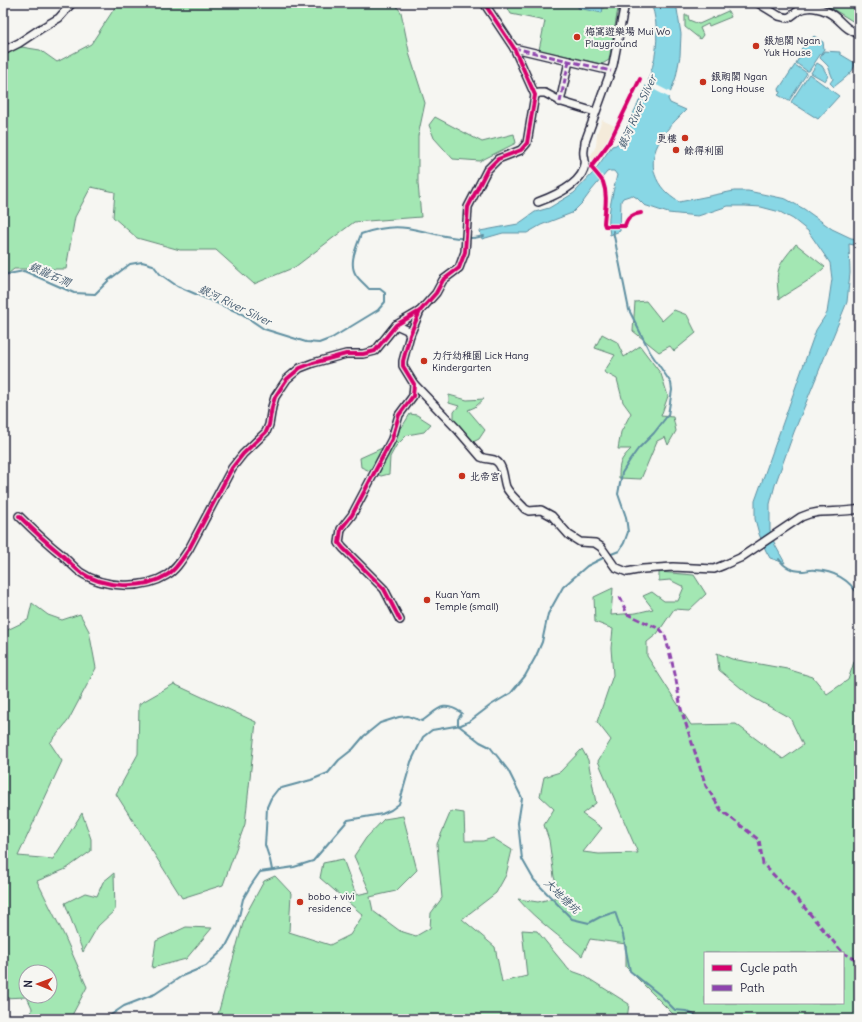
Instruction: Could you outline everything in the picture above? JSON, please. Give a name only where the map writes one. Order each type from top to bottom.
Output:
[{"type":"street","points":[[3,51],[19,43],[59,18],[72,3]]},
{"type":"street","points":[[19,516],[81,572],[96,579],[130,586],[156,580],[168,575],[189,550],[232,468],[242,454],[266,432],[275,397],[287,379],[300,368],[313,363],[346,354],[362,354],[375,350],[396,325],[420,311],[436,293],[443,280],[459,268],[465,252],[468,207],[487,170],[498,159],[521,150],[526,143],[535,95],[514,48],[484,3]]},
{"type":"street","points":[[538,202],[556,195],[579,178],[589,166],[584,155],[585,142],[611,71],[625,3]]},
{"type":"street","points":[[758,3],[779,16],[788,18],[801,9],[821,9],[833,15],[850,31],[859,34]]},
{"type":"street","points":[[514,48],[611,71]]},
{"type":"street","points":[[560,102],[569,61]]},
{"type":"street","points":[[535,95],[541,92],[545,93],[560,102],[595,112]]},
{"type":"street","points":[[420,311],[410,335],[403,363],[414,384],[481,457],[486,460],[492,459],[501,466],[507,489],[526,509],[529,511],[541,510],[552,516],[569,535],[580,542],[595,543],[601,547],[615,567],[627,572],[643,569],[673,567],[714,568],[740,558],[801,517],[812,512],[851,511],[859,509]]},
{"type":"street","points":[[396,325],[407,330],[410,335]]},
{"type":"street","points":[[400,620],[384,589],[343,548],[339,542],[341,529],[352,515],[389,444],[399,415],[411,400],[414,384]]},
{"type":"street","points":[[411,400],[423,398],[429,400]]},
{"type":"shaded area","points":[[602,120],[615,126],[594,161],[590,157],[596,146],[597,133]]},
{"type":"green space","points":[[118,3],[394,3],[401,12],[410,56],[425,103],[418,136],[418,183],[421,217],[354,222],[295,267],[254,284],[216,250],[180,250],[137,238],[113,217],[115,192],[91,187],[75,217],[66,269],[14,269],[3,278],[3,44],[40,50],[57,62],[91,44]]},
{"type":"green space","name":"梅窩遊樂場 Mui Wo Playground","points":[[505,3],[619,3],[609,60],[601,64],[539,50],[545,21],[511,14]]},
{"type":"green space","points":[[823,3],[859,3],[859,25]]},
{"type":"green space","points":[[728,11],[731,17],[700,28],[703,35],[700,39],[685,27],[685,15],[688,15],[689,20],[699,24]]},
{"type":"green space","points":[[435,117],[482,142],[514,134],[516,143],[480,161],[453,159],[434,138],[429,125]]},
{"type":"green space","points":[[796,244],[825,267],[809,280],[779,299],[777,281],[779,269],[785,258]]},
{"type":"green space","points":[[646,301],[662,321],[674,310],[687,315],[696,333],[674,351],[670,346],[659,352],[633,331],[635,302]]},
{"type":"green space","points":[[602,334],[617,342],[624,357],[640,346],[661,374],[668,396],[661,416],[673,417],[676,431],[668,445],[665,437],[657,441],[641,479],[619,478],[621,462],[624,456],[631,449],[618,449],[621,432],[631,413],[623,402],[617,379],[604,372],[615,355],[595,348]]},
{"type":"green space","points":[[449,395],[467,400],[484,399],[475,407],[468,410],[485,430],[479,439],[473,442],[454,420],[454,412],[459,406],[449,403]]},
{"type":"green space","points":[[410,414],[417,415],[431,424],[424,432],[407,435],[396,446],[390,457],[389,474],[381,476],[361,467],[360,458],[391,444],[397,436],[388,430],[402,427]]},
{"type":"green space","points":[[659,572],[694,575],[706,594],[689,610],[674,609],[657,634],[647,642],[647,656],[691,725],[736,724],[783,759],[803,745],[790,718],[752,697],[719,670],[717,653],[732,659],[787,669],[813,677],[827,694],[848,680],[854,662],[859,660],[859,1019],[678,1019],[626,967],[626,944],[590,939],[582,956],[541,922],[518,899],[538,902],[561,896],[554,877],[549,840],[544,825],[554,809],[540,796],[544,777],[560,772],[582,749],[588,760],[596,803],[582,814],[602,828],[583,852],[599,854],[638,853],[598,761],[611,740],[597,722],[613,675],[611,648],[613,629],[595,622],[594,597],[613,588],[611,615],[636,613],[653,609],[643,596],[652,592],[664,601],[678,601],[684,587],[670,580],[659,581]]},
{"type":"green space","points":[[32,603],[48,615],[62,620],[80,614],[89,631],[96,668],[68,721],[50,743],[62,761],[18,856],[53,859],[82,813],[91,839],[91,851],[66,869],[37,881],[64,935],[87,987],[70,1019],[31,1018],[32,1008],[30,1004],[58,1004],[58,964],[18,964],[18,997],[3,998],[3,632],[28,620]]},
{"type":"green space","points":[[174,684],[256,722],[245,824],[223,885],[182,898],[116,794],[138,754],[139,704]]},
{"type":"green space","points":[[451,811],[464,813],[465,841],[483,841],[493,838],[512,850],[506,875],[496,893],[462,919],[495,947],[502,982],[527,976],[522,930],[537,931],[569,970],[583,975],[629,1004],[627,1019],[213,1019],[218,1014],[245,916],[264,881],[275,876],[291,893],[289,932],[330,945],[350,935],[363,915],[320,878],[323,863],[343,859],[356,895],[370,892],[354,856],[366,838],[384,819],[403,816],[417,870],[396,891],[370,897],[373,911],[400,931],[416,936],[430,928],[431,913],[442,898],[437,844]]},
{"type":"green space","points":[[114,873],[115,910],[98,926],[83,952],[65,903],[85,893],[97,896],[103,882]]},
{"type":"green space","points":[[186,927],[212,928],[186,959],[152,968],[156,941]]},
{"type":"water","points":[[579,3],[604,3],[602,13],[578,8]]},
{"type":"water","points":[[651,3],[676,3],[681,34],[680,56],[676,77],[668,99],[670,103],[686,110],[663,135],[656,148],[653,166],[655,175],[664,190],[679,202],[734,191],[748,191],[786,199],[804,209],[832,229],[851,238],[859,239],[859,246],[849,244],[850,273],[847,302],[794,432],[775,485],[770,504],[770,530],[775,545],[785,563],[770,558],[766,551],[755,519],[755,501],[816,330],[827,313],[832,279],[830,263],[808,231],[793,219],[780,212],[761,207],[728,206],[698,216],[668,213],[644,205],[632,195],[623,198],[621,201],[620,231],[610,235],[609,212],[617,175],[614,171],[610,171],[607,172],[583,202],[572,213],[541,225],[527,233],[503,233],[482,239],[480,231],[518,224],[535,212],[549,208],[574,193],[593,173],[612,146],[619,142],[644,92],[655,58],[657,40],[656,22]]},
{"type":"water","points":[[814,36],[823,42],[824,49],[809,71],[807,71],[796,63],[802,53],[801,49]]},
{"type":"water","points":[[824,51],[840,52],[840,54],[855,63],[853,70],[834,87],[830,83],[833,79],[828,66],[820,58]]},
{"type":"water","points":[[817,63],[822,66],[828,76],[825,81],[811,73]]},
{"type":"water","points":[[795,65],[807,73],[789,101],[778,95],[780,93],[779,89]]},
{"type":"water","points":[[809,74],[839,96],[818,119],[791,102]]},
{"type":"pier","points":[[647,80],[672,93],[670,98],[645,85]]},
{"type":"waterway","name":"銀河 River Silver","points":[[3,275],[24,271],[74,293],[95,294],[110,279],[130,264],[142,262],[153,265],[160,274],[177,286],[242,314],[264,329],[306,342],[319,343],[332,338],[378,310],[385,302],[385,293],[380,289],[369,289],[357,277],[354,270],[354,254],[361,234],[384,228],[402,227],[455,238],[474,238],[484,236]]},
{"type":"waterway","points":[[609,555],[619,551],[628,532],[626,517],[618,494],[622,473],[638,449],[654,433],[668,415],[672,390],[671,383],[650,352],[629,310],[613,231]]},
{"type":"waterway","points":[[105,1019],[124,1006],[155,994],[182,976],[206,966],[225,948],[237,925],[243,899],[260,872],[294,867],[313,861],[348,820],[382,814],[399,804],[411,762],[423,737],[432,730],[461,725],[470,721],[491,705],[511,693],[525,676],[536,656],[542,642],[548,614],[563,587],[587,566],[605,557]]},
{"type":"waterway","points":[[779,559],[789,568],[796,570],[814,570],[835,574],[851,585],[859,596]]},
{"type":"waterway","name":"大地塘坑","points":[[272,870],[265,845],[267,807],[271,798],[278,789],[311,780],[328,773],[339,760],[353,749],[364,736],[380,723],[399,717],[408,716],[422,721],[440,708],[449,707],[455,709],[462,713],[458,719],[458,725],[480,742],[490,747],[508,770],[522,798],[518,823],[522,859],[534,880],[572,919],[589,923],[600,917],[615,912],[623,935],[630,971],[660,995],[675,1010],[686,1011],[700,1019]]},
{"type":"marked path","points":[[514,48],[611,71]]},
{"type":"marked path","points":[[560,102],[569,61]]},
{"type":"marked path","points":[[620,597],[627,614],[660,629],[665,635],[675,674],[681,709],[706,786],[721,810],[759,840],[763,864],[799,901],[842,952]]},
{"type":"marked path","points":[[844,954],[859,961]]},
{"type":"cycle path","points":[[400,620],[384,589],[339,543],[341,529],[352,515],[392,439],[399,415],[413,396],[414,384],[403,366],[410,335],[420,311],[436,293],[443,280],[459,268],[465,252],[468,207],[487,170],[498,159],[521,150],[527,143],[535,95],[514,48],[484,3]]},
{"type":"cycle path","points":[[640,79],[609,143],[591,167],[602,180],[605,187],[605,226],[625,226],[627,220],[631,216],[641,213]]},
{"type":"cycle path","points":[[19,516],[80,572],[89,577],[111,584],[135,585],[157,580],[167,575],[182,560],[189,549],[232,468],[243,454],[266,432],[275,397],[287,379],[300,368],[313,363],[346,354],[363,354],[375,351],[396,325],[420,311]]},
{"type":"place","name":"梅窩遊樂場 Mui Wo Playground","points":[[577,37]]},
{"type":"place","name":"銀旭閣 Ngan Yuk House","points":[[756,46]]},
{"type":"place","name":"銀朗閣 Ngan Long House","points":[[703,82]]},
{"type":"place","name":"更樓","points":[[685,138]]},
{"type":"place","name":"餘得利園","points":[[676,150]]},
{"type":"place","name":"力行幼稚園 Lick Hang Kindergarten","points":[[424,361]]},
{"type":"place","name":"北帝宮","points":[[462,476]]},
{"type":"place","name":"Kuan Yam Temple (small)","points":[[427,600]]},
{"type":"place","name":"bobo + vivi residence","points":[[300,902]]},
{"type":"water label","name":"銀龍石澗","points":[[50,274]]}]
